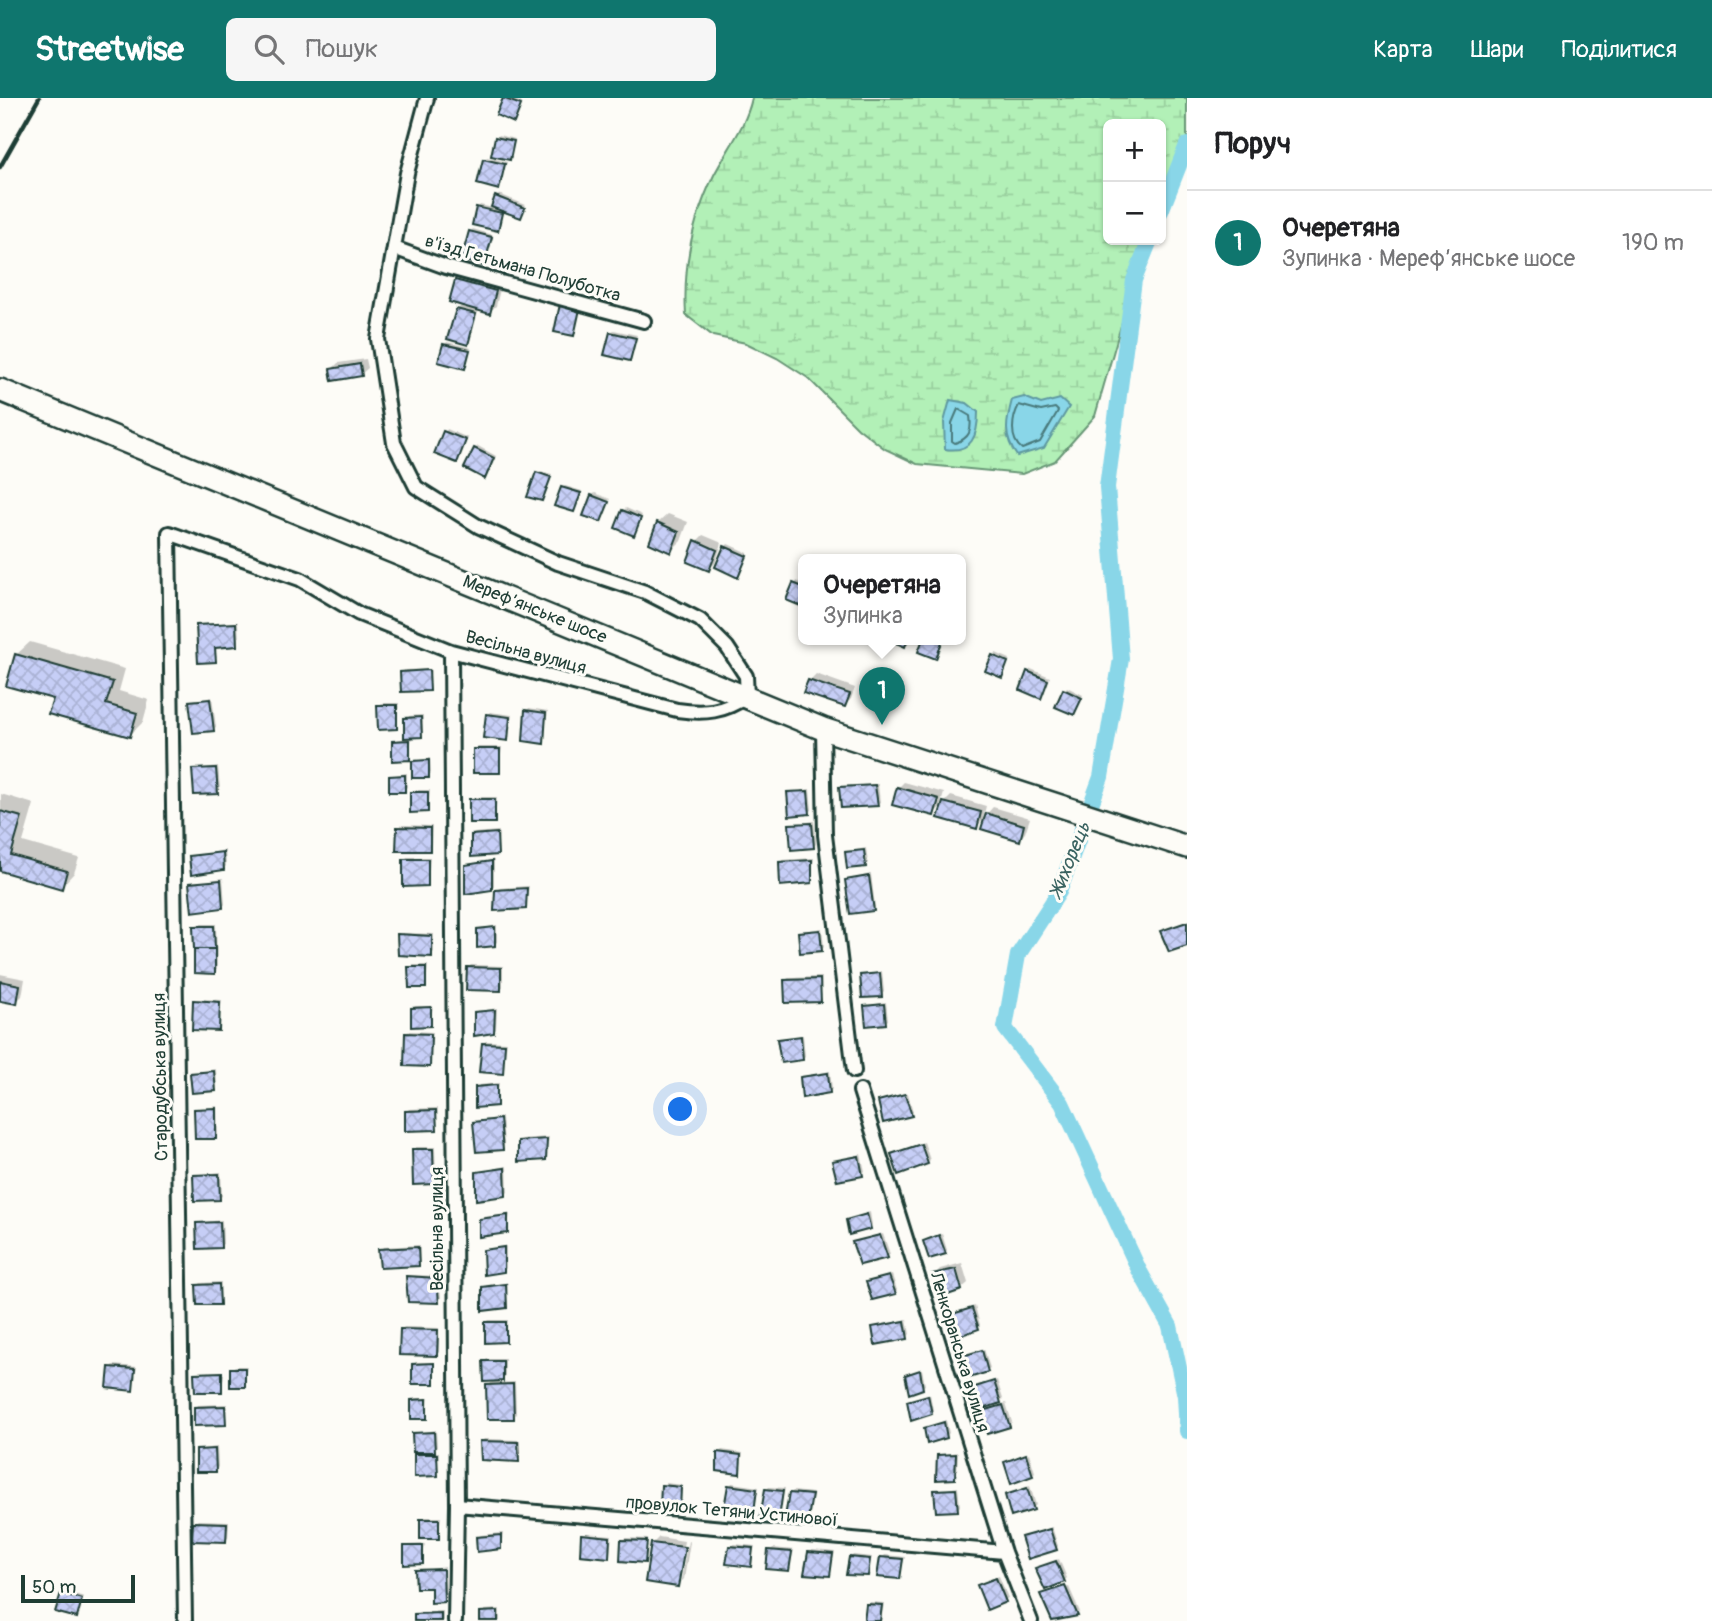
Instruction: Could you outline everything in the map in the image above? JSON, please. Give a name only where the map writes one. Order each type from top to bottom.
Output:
[{"type":"highway","name":"Мереф’янське шосе","points":[[0,390],[823,729],[1187,847]]},
{"type":"street","points":[[427,98],[407,173],[378,339],[394,443],[416,487],[489,531],[558,563],[645,592],[700,620],[727,647],[746,676],[747,696]]},
{"type":"street","name":"в'їзд Гетьмана Полуботка","points":[[394,248],[446,267],[644,321]]},
{"type":"street","name":"Стародубська вулиця","points":[[186,1621],[169,533],[300,579],[359,614],[451,651]]},
{"type":"street","name":"Весільна вулиця","points":[[455,1621],[457,1505],[451,651],[677,710],[702,713],[715,711],[729,708],[747,696]]},
{"type":"street","points":[[823,729],[825,835],[854,1072]]},
{"type":"street","name":"Ленкоранська вулиця","points":[[860,1091],[1004,1552],[1031,1621]]},
{"type":"street","name":"провулок Тетяни Устинової","points":[[457,1505],[1004,1552]]},
{"type":"green space","points":[[752,98],[1187,98],[1187,145],[1166,198],[1166,119],[1103,119],[1103,245],[1148,245],[1134,280],[1095,416],[1055,461],[1022,474],[917,464],[885,449],[858,428],[808,378],[777,358],[746,343],[713,336],[686,315],[688,261],[700,209],[714,175],[741,128]]},
{"type":"water","points":[[1024,397],[1041,404],[1060,399],[1069,407],[1044,448],[1017,456],[1009,442],[1007,422],[1012,400]]},
{"type":"water","points":[[950,400],[967,403],[978,412],[977,428],[972,441],[954,450],[945,449],[944,422]]},
{"type":"building","points":[[503,98],[521,105],[514,123],[496,115]]},
{"type":"building","points":[[495,137],[514,141],[510,160],[491,156]]},
{"type":"building","points":[[483,159],[505,164],[499,190],[477,184]]},
{"type":"building","points":[[495,196],[525,208],[521,218],[491,207]]},
{"type":"building","points":[[476,207],[502,213],[498,231],[472,225]]},
{"type":"building","points":[[469,231],[492,237],[484,266],[461,260]]},
{"type":"building","points":[[455,280],[496,291],[490,314],[449,302]]},
{"type":"building","points":[[560,304],[580,309],[574,336],[554,332]]},
{"type":"building","points":[[456,309],[476,314],[468,345],[447,339]]},
{"type":"building","points":[[610,332],[636,338],[630,361],[604,355]]},
{"type":"building","points":[[443,344],[470,350],[465,369],[438,362]]},
{"type":"building","points":[[360,364],[362,376],[332,381],[330,369]]},
{"type":"building","points":[[443,431],[466,440],[457,463],[434,454]]},
{"type":"building","points":[[474,448],[494,458],[485,479],[464,468]]},
{"type":"building","points":[[536,472],[551,477],[542,501],[527,497]]},
{"type":"building","points":[[561,487],[581,493],[574,512],[554,506]]},
{"type":"building","points":[[591,495],[609,502],[601,522],[583,516]]},
{"type":"building","points":[[622,510],[641,518],[634,536],[615,528]]},
{"type":"building","points":[[657,522],[679,532],[671,553],[649,543]]},
{"type":"building","points":[[695,540],[717,550],[709,571],[687,562]]},
{"type":"building","points":[[724,546],[747,556],[738,578],[715,567]]},
{"type":"building","points":[[793,583],[798,585],[798,605],[786,600]]},
{"type":"building","points":[[236,623],[237,646],[215,648],[216,662],[198,663],[196,625]]},
{"type":"building","points":[[921,645],[941,645],[936,659],[918,652]]},
{"type":"building","points":[[15,654],[113,682],[106,704],[137,713],[130,737],[48,714],[53,699],[6,686]]},
{"type":"building","points":[[992,655],[1008,662],[1002,678],[985,671]]},
{"type":"building","points":[[429,670],[430,691],[401,692],[400,672]]},
{"type":"building","points":[[1027,671],[1048,680],[1041,699],[1020,690]]},
{"type":"building","points":[[808,680],[850,694],[845,707],[803,693]]},
{"type":"building","points":[[1063,689],[1082,698],[1074,715],[1055,707]]},
{"type":"building","points":[[210,699],[214,731],[193,733],[189,701]]},
{"type":"building","points":[[377,705],[397,705],[397,729],[378,730]]},
{"type":"building","points":[[525,710],[546,713],[544,744],[523,741]]},
{"type":"building","points":[[486,714],[510,717],[508,741],[483,738]]},
{"type":"building","points":[[421,717],[422,737],[404,738],[404,718]]},
{"type":"building","points":[[410,740],[410,760],[392,761],[392,741]]},
{"type":"building","points":[[473,749],[500,749],[500,773],[473,773]]},
{"type":"building","points":[[429,760],[429,778],[412,778],[412,761]]},
{"type":"building","points":[[216,768],[218,794],[194,795],[192,769]]},
{"type":"building","points":[[405,775],[405,792],[389,792],[389,776]]},
{"type":"building","points":[[875,785],[878,806],[841,808],[839,787]]},
{"type":"building","points":[[897,787],[939,799],[934,816],[892,805]]},
{"type":"building","points":[[808,791],[810,814],[789,816],[787,792]]},
{"type":"building","points":[[410,792],[428,792],[428,812],[410,813]]},
{"type":"building","points":[[469,799],[495,799],[495,823],[469,823]]},
{"type":"building","points":[[943,802],[981,812],[977,829],[938,818]]},
{"type":"building","points":[[0,811],[22,817],[11,855],[67,871],[62,889],[0,871]]},
{"type":"building","points":[[986,813],[1024,825],[1020,841],[981,829]]},
{"type":"building","points":[[812,823],[814,848],[791,850],[789,824]]},
{"type":"building","points":[[397,827],[430,828],[430,851],[396,851]]},
{"type":"building","points":[[497,833],[498,855],[471,857],[471,835]]},
{"type":"building","points":[[864,850],[866,867],[847,869],[845,852]]},
{"type":"building","points":[[223,852],[224,870],[191,875],[189,856]]},
{"type":"building","points":[[403,859],[428,859],[428,886],[403,887]]},
{"type":"building","points":[[812,860],[812,883],[780,886],[779,862]]},
{"type":"building","points":[[492,861],[492,890],[465,894],[465,865]]},
{"type":"building","points":[[869,876],[874,911],[850,914],[845,880]]},
{"type":"building","points":[[221,880],[223,908],[192,912],[189,883]]},
{"type":"building","points":[[527,888],[526,909],[494,911],[495,890]]},
{"type":"building","points":[[1187,922],[1187,946],[1169,952],[1160,931]]},
{"type":"building","points":[[193,926],[214,926],[215,949],[194,949]]},
{"type":"building","points":[[495,927],[495,946],[477,948],[477,929]]},
{"type":"building","points":[[820,930],[822,951],[800,953],[798,932]]},
{"type":"building","points":[[397,934],[432,936],[432,957],[398,955]]},
{"type":"building","points":[[194,949],[215,949],[215,974],[194,973]]},
{"type":"building","points":[[408,967],[426,967],[426,988],[409,988]]},
{"type":"building","points":[[467,967],[501,968],[501,991],[466,990]]},
{"type":"building","points":[[880,973],[882,997],[862,998],[860,975]]},
{"type":"building","points":[[820,979],[821,1002],[785,1003],[784,980]]},
{"type":"building","points":[[0,981],[20,985],[17,1004],[0,1001]]},
{"type":"building","points":[[193,1000],[220,1002],[219,1031],[192,1030]]},
{"type":"building","points":[[884,1004],[886,1024],[866,1026],[864,1006]]},
{"type":"building","points":[[431,1007],[431,1026],[411,1027],[411,1008]]},
{"type":"building","points":[[495,1010],[494,1033],[474,1036],[474,1012]]},
{"type":"building","points":[[405,1033],[431,1034],[430,1067],[404,1066]]},
{"type":"building","points":[[801,1036],[803,1060],[781,1063],[777,1039]]},
{"type":"building","points":[[482,1043],[505,1044],[503,1074],[479,1072]]},
{"type":"building","points":[[214,1071],[216,1091],[192,1093],[190,1073]]},
{"type":"building","points":[[828,1073],[830,1093],[802,1098],[800,1077]]},
{"type":"building","points":[[497,1085],[497,1106],[475,1108],[475,1087]]},
{"type":"building","points":[[905,1094],[912,1116],[883,1123],[878,1101]]},
{"type":"building","points":[[216,1108],[216,1139],[195,1139],[194,1109]]},
{"type":"building","points":[[436,1110],[437,1130],[405,1131],[405,1111]]},
{"type":"building","points":[[500,1119],[503,1150],[476,1152],[473,1122]]},
{"type":"building","points":[[547,1139],[546,1160],[518,1162],[518,1141]]},
{"type":"building","points":[[921,1144],[928,1164],[898,1175],[891,1154]]},
{"type":"building","points":[[412,1149],[433,1149],[434,1184],[413,1185]]},
{"type":"building","points":[[859,1156],[863,1176],[837,1181],[832,1161]]},
{"type":"building","points":[[505,1168],[506,1196],[476,1200],[476,1172]]},
{"type":"building","points":[[219,1174],[220,1200],[194,1201],[193,1175]]},
{"type":"building","points":[[867,1214],[871,1229],[849,1235],[846,1220]]},
{"type":"building","points":[[508,1215],[508,1233],[479,1237],[479,1219]]},
{"type":"building","points":[[220,1222],[221,1248],[197,1249],[196,1223]]},
{"type":"building","points":[[880,1235],[888,1258],[860,1265],[852,1242]]},
{"type":"building","points":[[939,1235],[946,1254],[929,1259],[923,1241]]},
{"type":"building","points":[[418,1247],[419,1266],[380,1268],[378,1249]]},
{"type":"building","points":[[504,1247],[504,1272],[484,1275],[483,1250]]},
{"type":"building","points":[[956,1269],[962,1290],[939,1298],[932,1274]]},
{"type":"building","points":[[406,1276],[437,1278],[439,1303],[408,1302]]},
{"type":"building","points":[[889,1276],[896,1294],[872,1300],[866,1282]]},
{"type":"building","points":[[219,1284],[220,1305],[197,1305],[196,1285]]},
{"type":"building","points":[[506,1284],[507,1308],[482,1311],[482,1287]]},
{"type":"building","points":[[972,1308],[979,1329],[956,1337],[949,1315]]},
{"type":"building","points":[[905,1321],[908,1339],[875,1345],[872,1327]]},
{"type":"building","points":[[485,1322],[506,1322],[506,1342],[485,1343]]},
{"type":"building","points":[[400,1329],[438,1330],[437,1356],[399,1355]]},
{"type":"building","points":[[982,1350],[988,1372],[966,1379],[959,1357]]},
{"type":"building","points":[[483,1361],[503,1361],[503,1381],[484,1382]]},
{"type":"building","points":[[434,1363],[434,1384],[412,1384],[412,1364]]},
{"type":"building","points":[[109,1367],[135,1369],[133,1391],[107,1388]]},
{"type":"building","points":[[230,1368],[245,1368],[245,1387],[230,1387]]},
{"type":"building","points":[[920,1370],[923,1389],[909,1394],[905,1375]]},
{"type":"building","points":[[222,1372],[222,1392],[195,1392],[194,1373]]},
{"type":"building","points":[[994,1381],[1001,1403],[979,1410],[972,1388]]},
{"type":"building","points":[[513,1384],[514,1419],[487,1419],[486,1385]]},
{"type":"building","points":[[928,1395],[932,1414],[911,1421],[907,1401]]},
{"type":"building","points":[[427,1399],[427,1419],[411,1419],[411,1400]]},
{"type":"building","points":[[1003,1405],[1010,1427],[987,1434],[980,1412]]},
{"type":"building","points":[[225,1406],[226,1425],[194,1426],[194,1407]]},
{"type":"building","points":[[944,1422],[947,1438],[927,1444],[924,1428]]},
{"type":"building","points":[[434,1432],[435,1452],[413,1452],[412,1433]]},
{"type":"building","points":[[480,1441],[518,1442],[519,1462],[481,1460]]},
{"type":"building","points":[[215,1449],[216,1472],[196,1472],[196,1450]]},
{"type":"building","points":[[717,1452],[741,1455],[740,1474],[717,1471]]},
{"type":"building","points":[[414,1454],[437,1454],[438,1476],[414,1477]]},
{"type":"building","points":[[956,1454],[955,1479],[936,1480],[937,1455]]},
{"type":"building","points":[[1026,1454],[1033,1476],[1011,1484],[1004,1462]]},
{"type":"building","points":[[661,1485],[681,1487],[680,1511],[660,1508]]},
{"type":"building","points":[[728,1485],[757,1489],[754,1512],[724,1508]]},
{"type":"building","points":[[1027,1488],[1034,1510],[1011,1517],[1005,1495]]},
{"type":"building","points":[[765,1489],[783,1491],[779,1519],[760,1517]]},
{"type":"building","points":[[956,1489],[958,1511],[936,1512],[934,1490]]},
{"type":"building","points":[[789,1493],[812,1495],[808,1519],[785,1517]]},
{"type":"building","points":[[420,1519],[439,1519],[439,1539],[420,1539]]},
{"type":"building","points":[[193,1522],[227,1523],[226,1542],[192,1541]]},
{"type":"building","points":[[1050,1529],[1057,1550],[1028,1559],[1021,1537]]},
{"type":"building","points":[[581,1534],[610,1537],[609,1558],[580,1555]]},
{"type":"building","points":[[501,1535],[501,1549],[477,1552],[476,1537]]},
{"type":"building","points":[[621,1540],[647,1541],[645,1563],[620,1561]]},
{"type":"building","points":[[651,1543],[685,1547],[678,1587],[645,1582]]},
{"type":"building","points":[[404,1546],[423,1546],[423,1564],[404,1565]]},
{"type":"building","points":[[729,1546],[753,1548],[751,1567],[726,1564]]},
{"type":"building","points":[[768,1550],[792,1552],[789,1571],[766,1569]]},
{"type":"building","points":[[808,1552],[833,1554],[830,1576],[804,1574]]},
{"type":"building","points":[[849,1557],[870,1559],[868,1576],[846,1575]]},
{"type":"building","points":[[880,1557],[903,1559],[900,1579],[877,1577]]},
{"type":"building","points":[[1056,1561],[1065,1582],[1045,1590],[1035,1568]]},
{"type":"building","points":[[443,1569],[444,1602],[431,1603],[431,1588],[416,1588],[415,1570]]},
{"type":"building","points":[[996,1578],[1006,1602],[987,1610],[977,1585]]},
{"type":"building","points":[[1065,1586],[1078,1616],[1052,1621],[1040,1594]]},
{"type":"building","points":[[61,1593],[82,1599],[77,1618],[55,1612]]},
{"type":"building","points":[[866,1604],[882,1605],[880,1621],[864,1621]]},
{"type":"building","points":[[498,1611],[498,1621],[480,1621],[480,1612]]},
{"type":"building","points":[[441,1613],[441,1621],[414,1621],[414,1614]]},
{"type":"waterway","name":"Жихорець","points":[[1166,198],[1187,145]]},
{"type":"waterway","name":"Жихорець","points":[[1148,245],[1134,280],[1107,487],[1121,659],[1101,777],[1059,892],[1018,955],[1005,1028],[1062,1103],[1139,1270],[1170,1326],[1185,1396],[1187,1431]]},
{"type":"railway","points":[[0,167],[39,98]]},
{"type":"place","name":"Очеретяна","points":[[882,725]]}]
